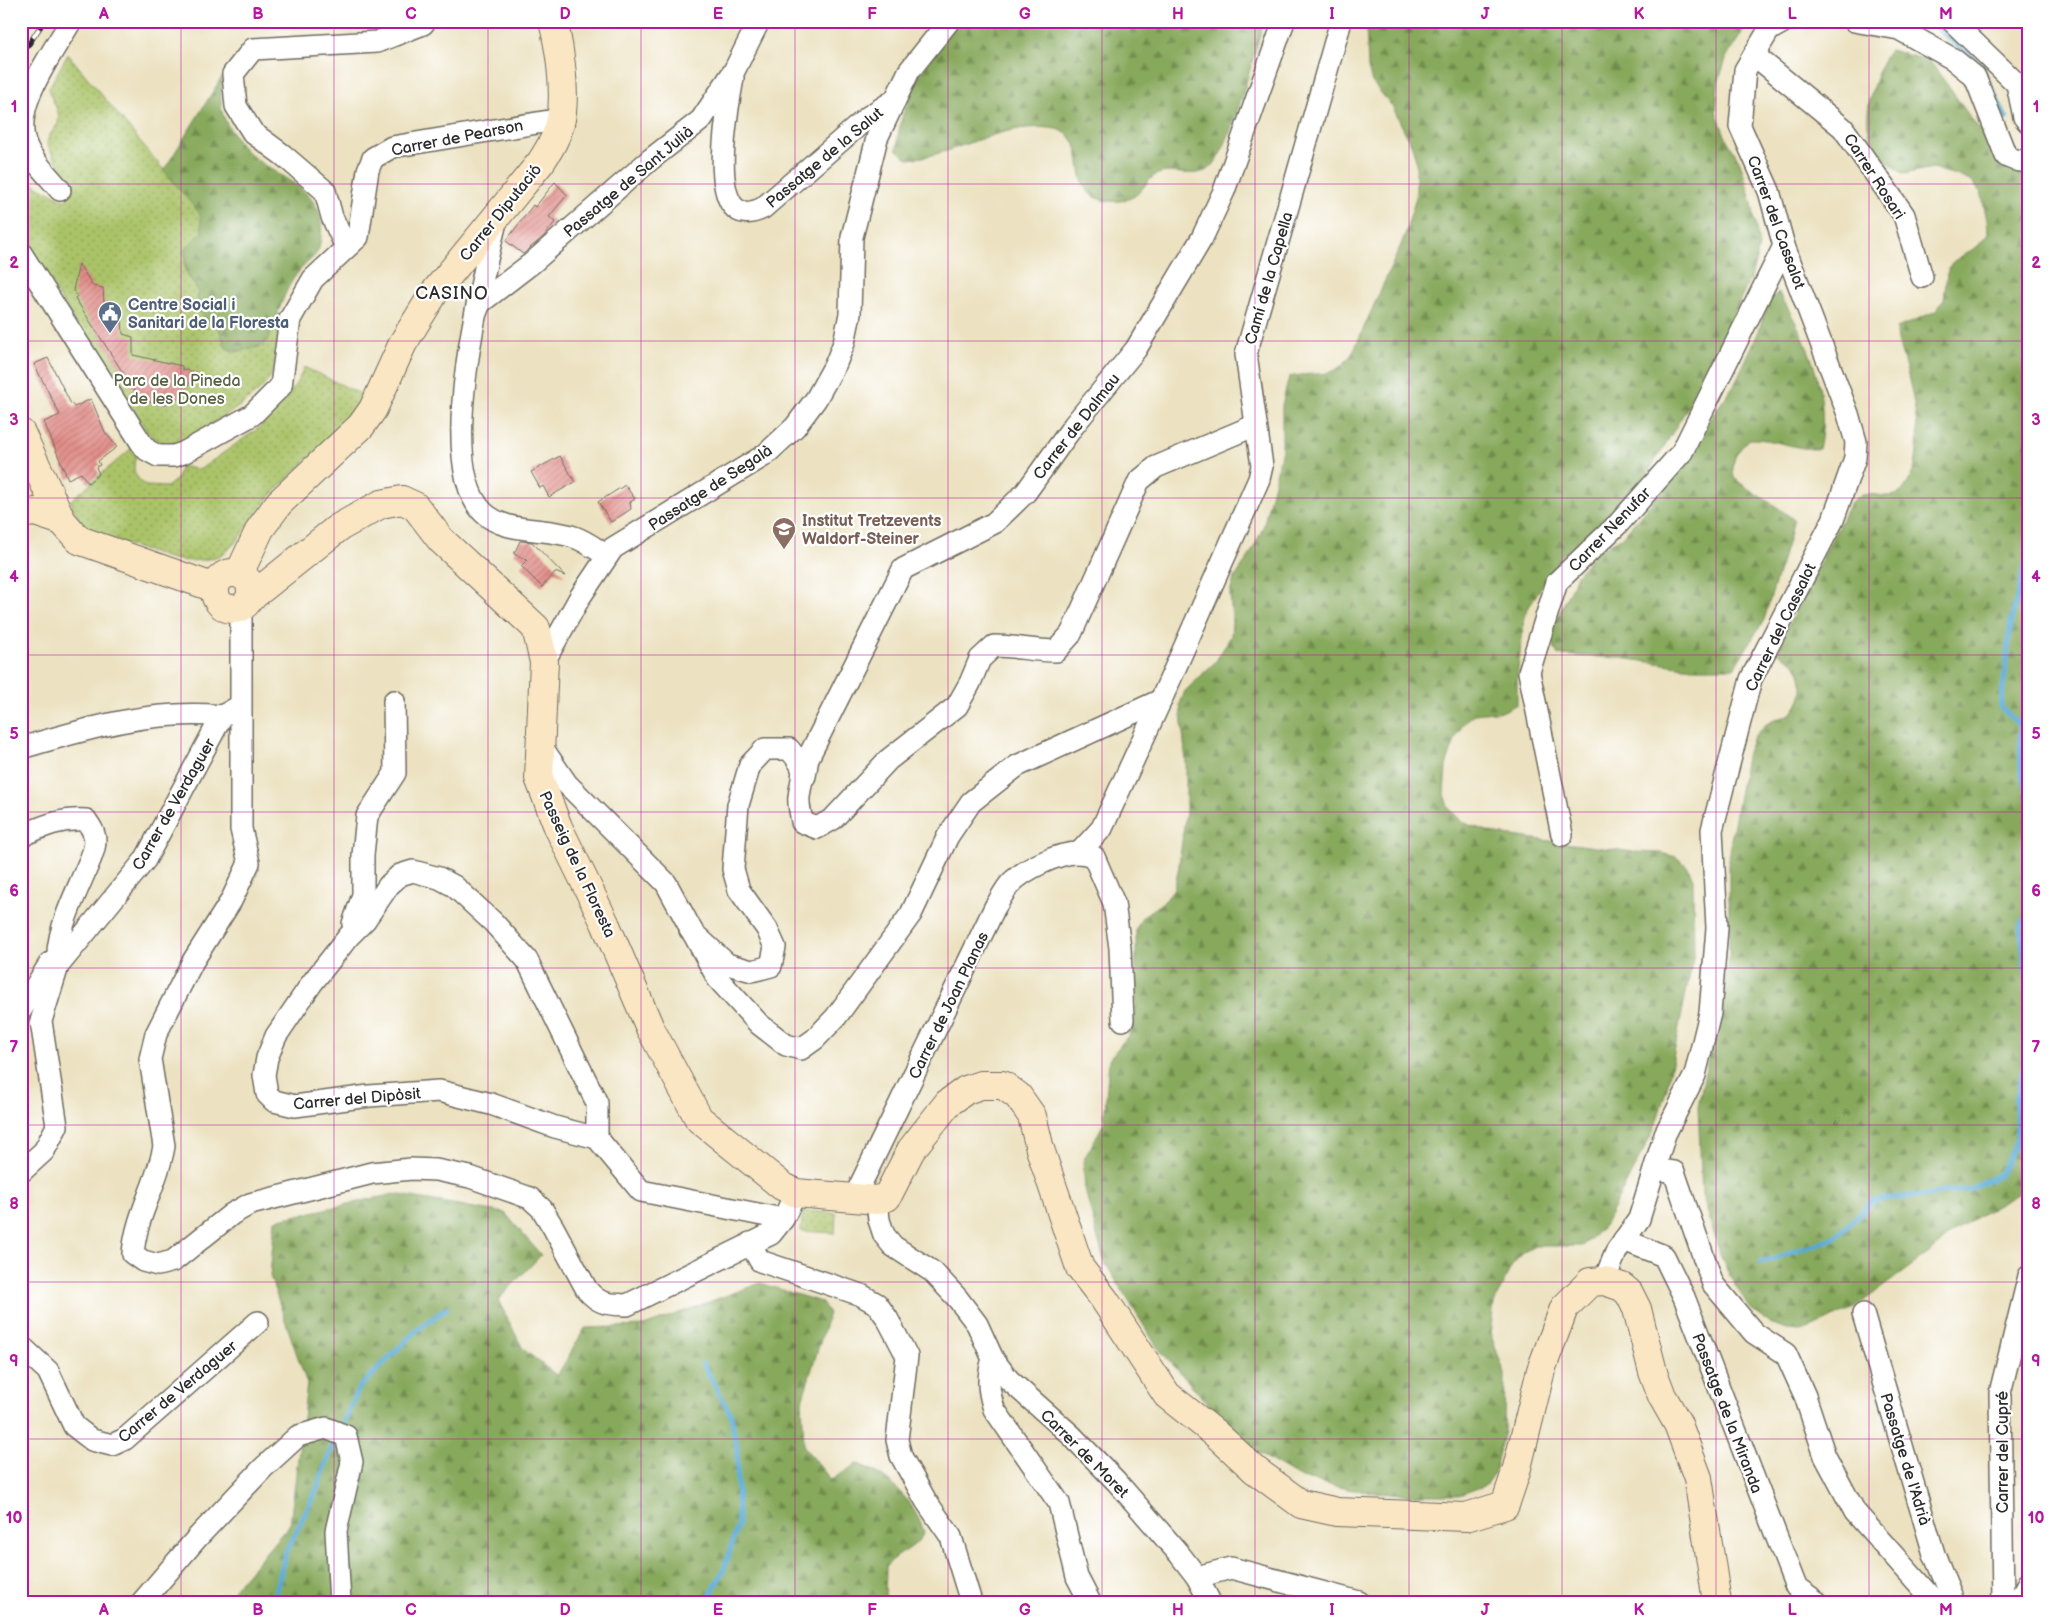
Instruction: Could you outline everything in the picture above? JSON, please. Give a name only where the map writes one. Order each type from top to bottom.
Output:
[{"type":"street","points":[[60,190],[27,148],[22,127],[29,94],[71,21]]},
{"type":"street","points":[[346,247],[332,218],[325,191],[283,155],[253,133],[236,106],[233,74],[253,49],[377,42],[423,24],[425,21]]},
{"type":"street","name":"Carrer Diputació","points":[[239,574],[260,529],[279,503],[346,441],[373,409],[417,317],[542,162],[552,144],[561,119],[560,64],[553,21]]},
{"type":"street","name":"Passatge de la Salut","points":[[745,21],[734,70],[722,149],[723,174],[730,200],[737,209],[744,213],[753,213],[762,208],[868,117],[895,100]]},
{"type":"street","name":"Passatge de Sant Julià","points":[[474,320],[480,303],[532,263],[651,158],[701,120],[734,70],[759,21]]},
{"type":"street","name":"Passatge de Segalà","points":[[544,662],[580,598],[613,548],[765,455],[794,427],[816,399],[836,364],[844,343],[850,314],[852,237],[877,138],[909,71],[948,21]]},
{"type":"street","name":"Carrer de Dalmau","points":[[1256,424],[1156,467],[1139,481],[1071,634],[1056,651],[1029,651],[1016,646],[994,646],[980,659],[970,683],[957,706],[888,760],[834,819],[817,828],[802,822],[799,799],[808,758],[903,569],[994,523],[1026,492],[1074,424],[1136,349],[1202,238],[1224,191],[1284,21]]},
{"type":"street","name":"Camí de la Capella","points":[[1079,853],[1102,828],[1259,479],[1262,466],[1246,354],[1341,21]]},
{"type":"street","name":"Carrer del Cassalot","points":[[1604,1281],[1617,1250],[1640,1219],[1665,1134],[1695,1075],[1710,1013],[1717,928],[1712,830],[1751,680],[1833,520],[1855,458],[1856,442],[1848,414],[1784,246],[1769,190],[1740,126],[1745,70],[1769,30],[1785,21]]},
{"type":"street","points":[[1854,21],[1899,29],[1953,59],[1975,76],[2006,156],[2024,161],[2029,158]]},
{"type":"street","points":[[1952,21],[2017,84],[2024,117],[2029,123]]},
{"type":"street","name":"Carrer Rosari","points":[[1754,55],[1843,128],[1904,215],[1922,277]]},
{"type":"street","name":"Carrer de Pearson","points":[[21,253],[142,444],[153,454],[166,457],[183,453],[252,415],[280,386],[290,319],[313,279],[358,237],[368,170],[373,158],[392,146],[561,119]]},
{"type":"street","points":[[498,215],[464,373],[462,455],[469,488],[483,512],[497,522],[574,537],[607,556]]},
{"type":"street","name":"Carrer Nenufar","points":[[1562,835],[1529,672],[1557,582],[1619,523],[1682,452],[1784,246]]},
{"type":"street","points":[[21,433],[62,522],[79,540],[215,588]]},
{"type":"street","name":"Passeig de la Floresta","points":[[246,603],[338,528],[381,504],[402,500],[415,506],[441,540],[536,628],[544,662],[538,778],[558,827],[605,923],[650,1028],[699,1119],[782,1186],[796,1193]]},
{"type":"street","points":[[21,514],[35,512],[62,522]]},
{"type":"street","points":[[246,603],[231,609],[224,607],[216,598],[215,588],[225,575],[239,574],[250,583],[246,603],[240,706],[241,829],[249,863],[231,901],[193,961],[156,1034],[150,1059],[164,1146],[162,1158],[140,1214],[134,1254],[143,1261],[158,1265],[173,1261],[232,1214],[250,1204],[372,1172],[411,1169],[436,1170],[470,1177],[530,1198],[542,1209],[587,1290],[596,1300],[608,1304],[627,1305],[771,1234],[783,1219],[796,1193],[866,1199],[887,1197],[911,1150],[948,1103],[966,1090],[981,1085],[1003,1085],[1018,1096],[1032,1116],[1040,1149],[1080,1268],[1104,1299],[1167,1396],[1216,1434],[1255,1470],[1301,1504],[1337,1512],[1466,1517],[1505,1505],[1516,1472],[1541,1370],[1564,1308],[1590,1282],[1604,1281],[1622,1287],[1629,1293],[1638,1309],[1652,1372],[1662,1396],[1678,1424],[1698,1478],[1717,1602]]},
{"type":"street","points":[[539,743],[567,784],[666,883],[718,979],[759,1024],[786,1045],[801,1049],[816,1039],[836,1017],[911,914],[948,836],[972,802],[1017,766],[1161,700]]},
{"type":"street","points":[[349,936],[363,895],[363,855],[367,816],[395,773],[394,701]]},
{"type":"street","points":[[21,748],[93,727],[134,719],[170,714],[222,716],[240,706]]},
{"type":"street","name":"Carrer de Verdaguer","points":[[21,1172],[44,1151],[57,1126],[40,1021],[58,958],[145,860],[222,716]]},
{"type":"street","points":[[690,930],[727,964],[752,971],[771,966],[775,947],[767,929],[739,890],[733,868],[738,805],[750,765],[766,750],[789,750],[797,759],[805,776]]},
{"type":"street","points":[[21,836],[54,822],[72,819],[86,820],[94,832],[95,842],[72,902],[58,958],[21,1010]]},
{"type":"street","points":[[1079,853],[1094,857],[1114,903],[1120,948],[1124,1020]]},
{"type":"street","name":"Carrer de Joan Planas","points":[[866,1199],[995,907],[1010,884],[1045,861],[1079,853]]},
{"type":"street","points":[[349,936],[365,920],[389,885],[400,875],[413,871],[439,878],[454,886],[493,922],[527,960],[597,1103],[597,1138],[641,1191],[783,1219]]},
{"type":"street","name":"Carrer del Dipòsit","points":[[349,936],[312,983],[276,1036],[270,1049],[264,1075],[267,1094],[274,1101],[295,1106],[369,1096],[439,1092],[463,1096],[555,1127],[597,1138]]},
{"type":"street","points":[[1654,1169],[1674,1172],[1713,1284],[1754,1333],[1786,1354],[1805,1396],[1825,1456],[1855,1512],[1935,1602]]},
{"type":"street","name":"Carrer de Moret","points":[[866,1199],[879,1220],[884,1235],[893,1246],[932,1272],[958,1298],[977,1324],[993,1359],[1009,1380],[1071,1435],[1116,1481],[1197,1577],[1210,1602]]},
{"type":"street","name":"Passatge de la Miranda","points":[[1624,1240],[1664,1256],[1684,1297],[1796,1587],[1817,1602]]},
{"type":"street","points":[[750,1244],[760,1260],[861,1295],[877,1304],[887,1318],[907,1356],[897,1440],[901,1456],[926,1501],[951,1537],[970,1602]]},
{"type":"street","name":"Carrer del Cupré","points":[[2003,1602],[2000,1393],[2029,1276]]},
{"type":"street","name":"Passatge de l'Adrià","points":[[1863,1314],[1934,1554],[1954,1602]]},
{"type":"street","name":"Carrer de Verdaguer","points":[[21,1346],[48,1371],[74,1426],[92,1440],[112,1445],[125,1439],[258,1322]]},
{"type":"street","points":[[993,1359],[988,1374],[989,1391],[994,1409],[1059,1504],[1077,1577],[1090,1602]]},
{"type":"street","points":[[142,1602],[197,1538],[263,1468],[298,1436],[326,1428],[346,1436],[352,1462],[336,1531],[340,1602]]},
{"type":"street","points":[[1197,1577],[1231,1568],[1359,1602]]},
{"type":"street","points":[[2018,1602],[2029,1582]]},
{"type":"green space","points":[[958,21],[1264,21],[1233,124],[1217,160],[1209,169],[1202,172],[1160,173],[1151,178],[1139,193],[1133,197],[1113,201],[1097,198],[1086,188],[1082,179],[1076,147],[1071,138],[1063,132],[1050,128],[1012,130],[944,152],[908,159],[897,150],[903,115],[917,81],[936,50]]},
{"type":"green space","points":[[1366,21],[1756,21],[1744,30],[1727,56],[1718,83],[1716,111],[1726,138],[1740,162],[1752,203],[1759,247],[1752,274],[1709,372],[1648,473],[1585,537],[1562,555],[1531,603],[1525,615],[1517,677],[1517,704],[1504,711],[1474,714],[1463,724],[1456,737],[1446,766],[1444,794],[1448,807],[1458,818],[1469,825],[1497,834],[1634,852],[1662,853],[1676,857],[1687,866],[1693,879],[1694,953],[1667,1088],[1654,1130],[1604,1226],[1583,1246],[1535,1246],[1522,1253],[1506,1277],[1494,1304],[1490,1333],[1505,1374],[1504,1431],[1494,1473],[1486,1485],[1459,1495],[1414,1495],[1352,1490],[1301,1478],[1246,1446],[1157,1347],[1104,1261],[1085,1190],[1083,1161],[1104,1123],[1109,1059],[1128,1036],[1134,1022],[1136,1007],[1136,929],[1143,916],[1166,900],[1174,888],[1178,872],[1186,811],[1186,762],[1180,704],[1185,691],[1216,661],[1231,636],[1230,593],[1234,579],[1250,555],[1263,528],[1282,450],[1282,405],[1289,377],[1332,371],[1339,368],[1353,352],[1404,238],[1416,197],[1416,160],[1412,146],[1392,106],[1372,82],[1368,68]]},
{"type":"green space","points":[[1890,50],[1920,58],[1933,65],[1978,128],[2029,161],[2029,1193],[2017,1194],[1954,1230],[1933,1250],[1854,1308],[1814,1327],[1800,1331],[1786,1330],[1773,1325],[1751,1309],[1734,1284],[1722,1260],[1702,1194],[1698,1106],[1729,960],[1729,851],[1747,752],[1754,738],[1764,726],[1788,715],[1798,705],[1802,690],[1801,675],[1792,662],[1778,653],[1786,630],[1848,507],[1859,496],[1870,494],[1893,496],[1898,494],[1911,478],[1917,448],[1916,414],[1897,328],[1936,311],[1944,300],[1947,273],[1954,261],[1978,246],[1988,234],[1981,193],[1972,182],[1932,168],[1904,174],[1888,161],[1871,138],[1868,112],[1872,90],[1880,67]]},
{"type":"green space","name":"Parc de la Pineda de les Dones","points":[[68,54],[200,214],[202,232],[185,249],[185,270],[198,291],[197,306],[200,314],[218,327],[226,348],[235,352],[263,346],[279,314],[274,368],[265,384],[244,403],[182,442],[163,443],[147,432],[95,344],[90,346],[21,237],[21,175],[37,186],[66,201],[71,187],[47,144],[59,118],[49,88]]},
{"type":"green space","name":"Parc de la Pineda de les Dones","points":[[222,77],[222,111],[235,137],[252,156],[291,181],[312,200],[318,211],[321,226],[319,248],[315,256],[300,270],[289,286],[268,339],[259,346],[248,350],[226,348],[218,327],[200,314],[197,306],[198,291],[186,272],[185,249],[202,232],[164,170]]},
{"type":"green space","points":[[1778,292],[1789,309],[1807,347],[1814,368],[1822,408],[1822,429],[1819,449],[1801,448],[1768,440],[1750,439],[1738,452],[1734,461],[1734,478],[1794,520],[1764,620],[1734,668],[1692,668],[1621,658],[1558,655],[1552,642],[1553,627],[1577,575],[1595,552],[1621,538],[1670,481],[1692,444],[1734,385],[1759,331],[1768,303]]},
{"type":"green space","points":[[304,367],[367,397],[358,413],[297,470],[262,506],[227,551],[202,560],[188,561],[168,558],[99,534],[90,530],[79,519],[70,501],[133,447],[137,451],[134,471],[138,478],[146,486],[167,487],[177,479],[181,466],[199,470],[263,425],[260,417],[291,390]]},
{"type":"green space","points":[[394,1194],[505,1213],[541,1255],[498,1300],[523,1349],[557,1376],[585,1328],[644,1326],[760,1283],[821,1302],[829,1313],[802,1401],[804,1447],[831,1480],[857,1464],[868,1468],[889,1481],[907,1500],[924,1533],[916,1543],[886,1566],[885,1602],[223,1602],[290,1524],[307,1384],[270,1276],[275,1220]]},
{"type":"green space","points":[[803,1211],[836,1213],[835,1233],[801,1231]]},
{"type":"building","points":[[555,182],[567,195],[549,217],[555,222],[545,235],[523,254],[506,241],[533,205],[535,207]]},
{"type":"building","name":"Centre Social i Sanitari de la Floresta","points":[[79,264],[93,286],[103,288],[104,302],[112,304],[113,318],[122,320],[123,334],[133,337],[133,355],[182,366],[182,369],[198,373],[178,398],[165,404],[154,404],[138,396],[75,298],[77,296],[73,290]]},
{"type":"building","points":[[48,358],[70,402],[74,407],[91,399],[105,432],[117,447],[98,461],[100,465],[96,467],[99,474],[88,483],[81,473],[68,479],[44,422],[60,415],[34,364]]},
{"type":"building","points":[[560,456],[575,482],[549,497],[543,486],[540,488],[531,472]]},
{"type":"building","points":[[625,485],[635,499],[630,502],[631,509],[611,522],[598,502]]},
{"type":"building","points":[[520,541],[532,542],[565,576],[555,572],[542,587],[521,566],[527,560],[514,554]]},
{"type":"waterway","points":[[1929,21],[1980,65],[2006,118]]},
{"type":"waterway","points":[[2029,553],[2011,620],[2001,707],[2020,726],[2021,770],[2029,797]]},
{"type":"waterway","points":[[2029,913],[2020,925],[2029,994]]},
{"type":"waterway","points":[[1760,1263],[1835,1238],[1872,1201],[1971,1189],[2000,1174],[2017,1140],[2016,1101],[2029,1045]]},
{"type":"waterway","points":[[269,1602],[276,1591],[286,1552],[316,1491],[331,1450],[359,1388],[417,1330],[447,1308]]},
{"type":"waterway","points":[[703,1364],[731,1415],[737,1450],[738,1524],[724,1569],[707,1602]]},
{"type":"railway","points":[[21,34],[30,21]]},
{"type":"railway","points":[[21,56],[44,21]]},
{"type":"place","name":"Centre Social i Sanitari de la Floresta","points":[[110,334]]},
{"type":"place","name":"Institut Tretzevents Waldorf-Steiner","points":[[784,550]]},
{"type":"district","name":"CASINO","points":[[452,293]]}]
